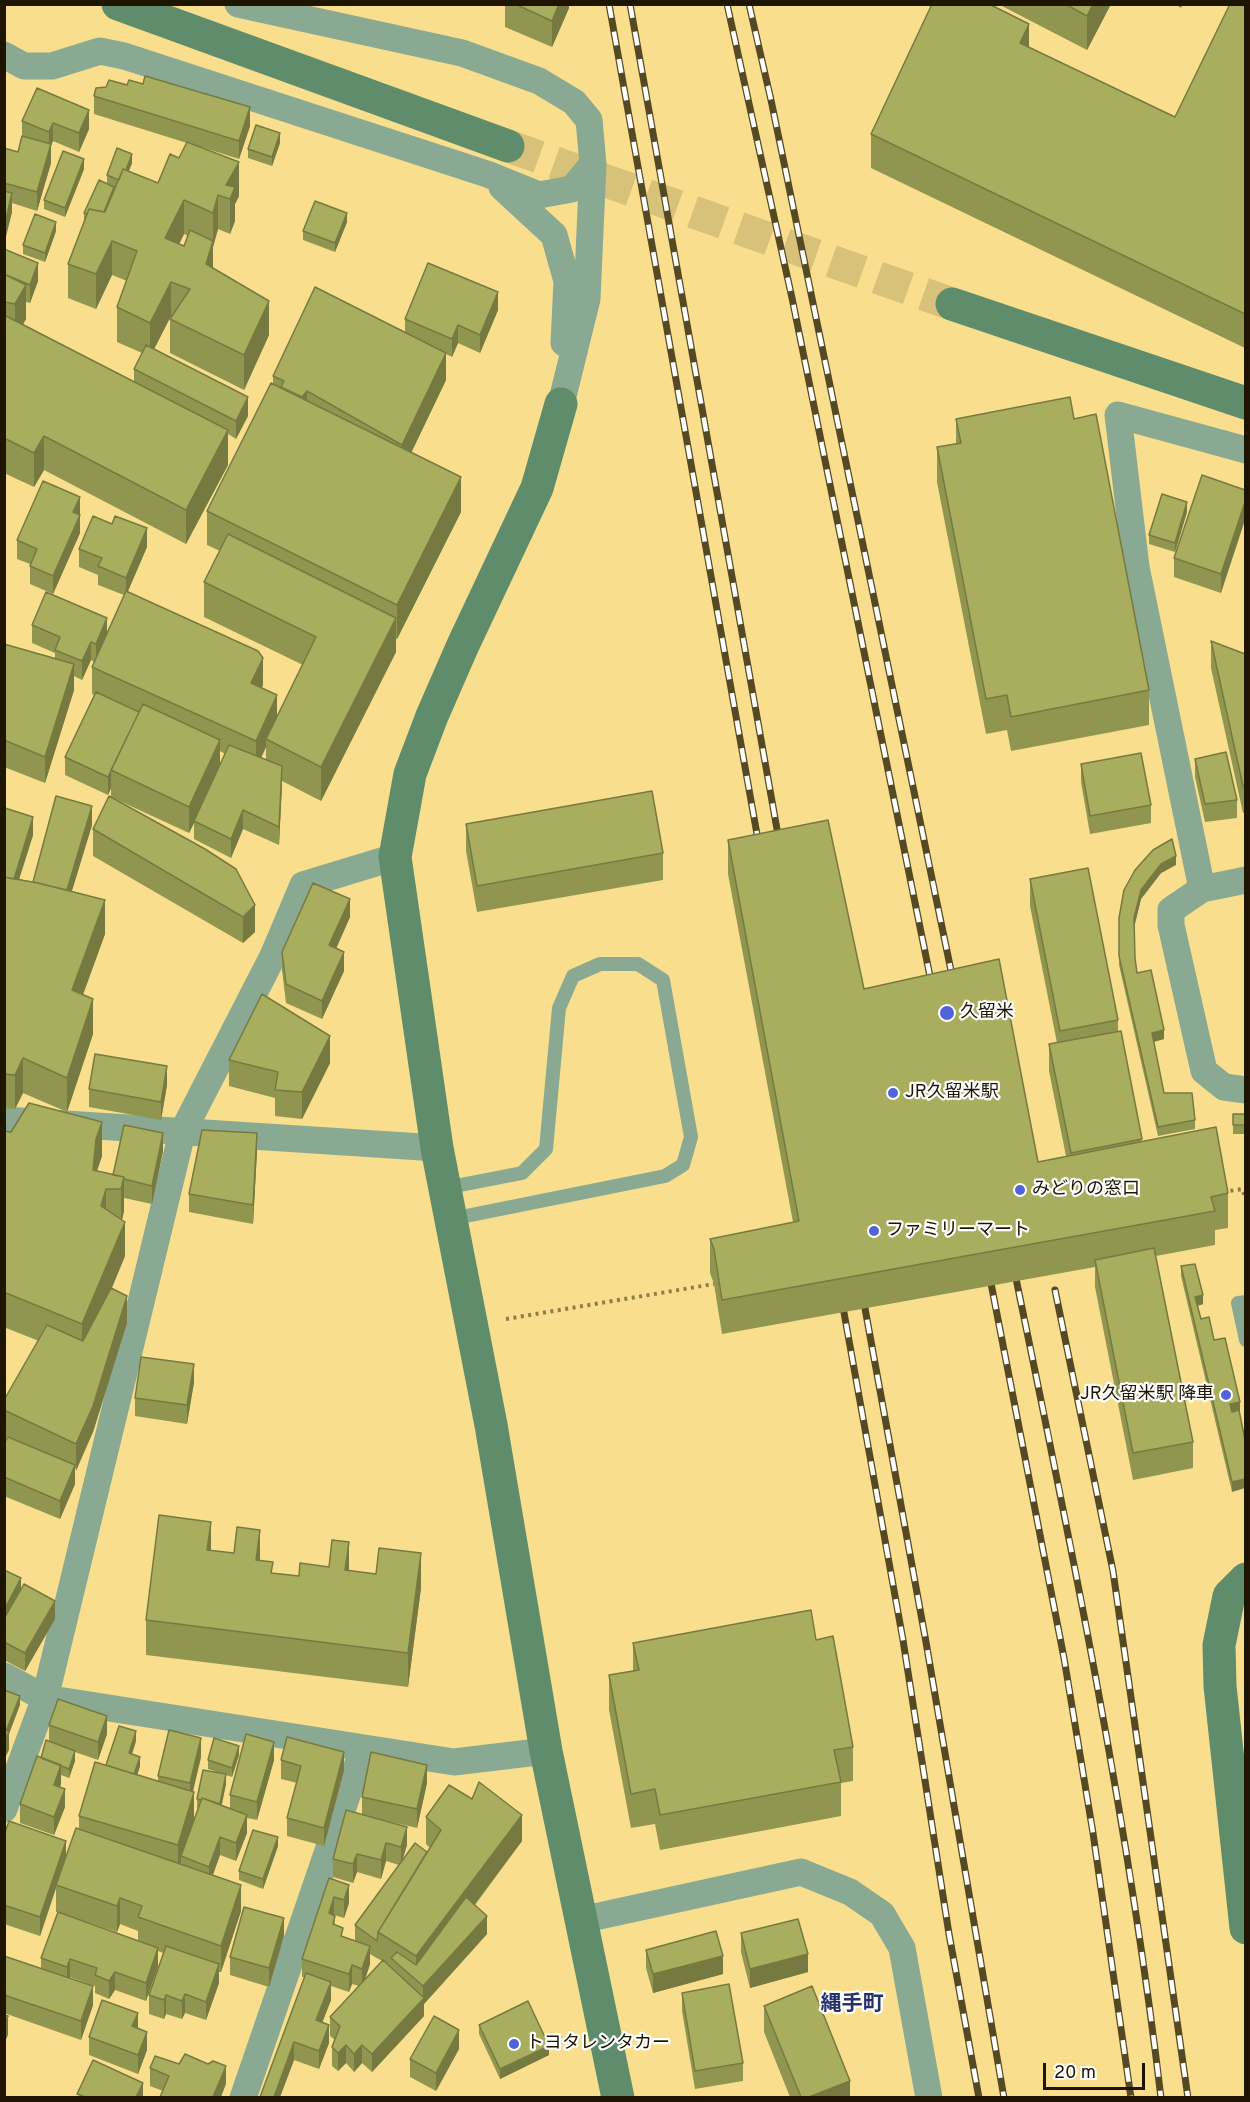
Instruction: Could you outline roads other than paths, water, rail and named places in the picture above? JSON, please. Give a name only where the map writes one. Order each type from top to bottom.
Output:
[{"type":"street","points":[[117,4],[508,146]]},
{"type":"street","points":[[238,4],[288,10],[462,53],[539,81],[574,102],[589,120],[593,164],[587,299],[561,404],[537,488],[463,645],[410,774],[395,857],[444,1188],[492,1425],[546,1751],[618,2097]]},
{"type":"street","points":[[4,55],[24,66],[52,66],[100,51],[124,56],[487,174],[539,195],[572,189],[593,164]]},
{"type":"street","points":[[487,174],[554,235],[567,281],[561,404]]},
{"type":"street","points":[[952,304],[1245,403]]},
{"type":"street","points":[[1202,889],[1136,567],[1118,415],[1245,450]]},
{"type":"street","points":[[4,1809],[45,1698],[182,1133],[273,956],[303,885],[395,857]]},
{"type":"street","points":[[1245,880],[1202,889],[1171,910],[1174,936],[1204,1071],[1224,1087],[1245,1090]]},
{"type":"street","points":[[4,1120],[437,1148]]},
{"type":"street","points":[[1245,1579],[1229,1596],[1219,1645],[1220,1686],[1245,1928]]},
{"type":"street","points":[[4,1676],[45,1698],[454,1762],[546,1751]]},
{"type":"street","points":[[243,2097],[363,1749]]},
{"type":"street","points":[[581,1920],[801,1872],[850,1892],[882,1914],[902,1948],[929,2097]]},
{"type":"lane","points":[[444,1188],[522,1173],[546,1149],[559,1008],[573,976],[600,964],[638,964],[663,980],[691,1137],[683,1166],[665,1176],[451,1219]]},
{"type":"lane","points":[[1245,1302],[1238,1303],[1245,1340]]},
{"type":"tunnel","points":[[508,146],[952,304]]},
{"type":"railway","points":[[609,4],[760,851]]},
{"type":"railway","points":[[630,4],[780,846]]},
{"type":"railway","points":[[727,4],[792,298],[933,991]]},
{"type":"railway","points":[[749,4],[771,100],[954,985]]},
{"type":"railway","points":[[1013,1264],[1076,1575],[1115,1783],[1148,1993],[1161,2098]]},
{"type":"railway","points":[[988,1268],[1064,1658],[1093,1833],[1131,2098]]},
{"type":"railway","points":[[1055,1290],[1113,1571],[1188,2098]]},
{"type":"railway","points":[[862,1292],[926,1642],[1004,2098]]},
{"type":"railway","points":[[841,1296],[903,1640],[949,1934],[979,2098]]},
{"type":"place","name":"久留米","points":[[947,1013]]},
{"type":"place","name":"JR久留米駅","points":[[893,1093]]},
{"type":"place","name":"みどりの窓口","points":[[1020,1190]]},
{"type":"place","name":"ファミリーマート","points":[[874,1231]]},
{"type":"place","name":"JR久留米駅 降車","points":[[1226,1395]]},
{"type":"place","name":"トヨタレンタカー","points":[[514,2044]]},
{"type":"district","name":"縄手町","points":[[852,2006]]}]
